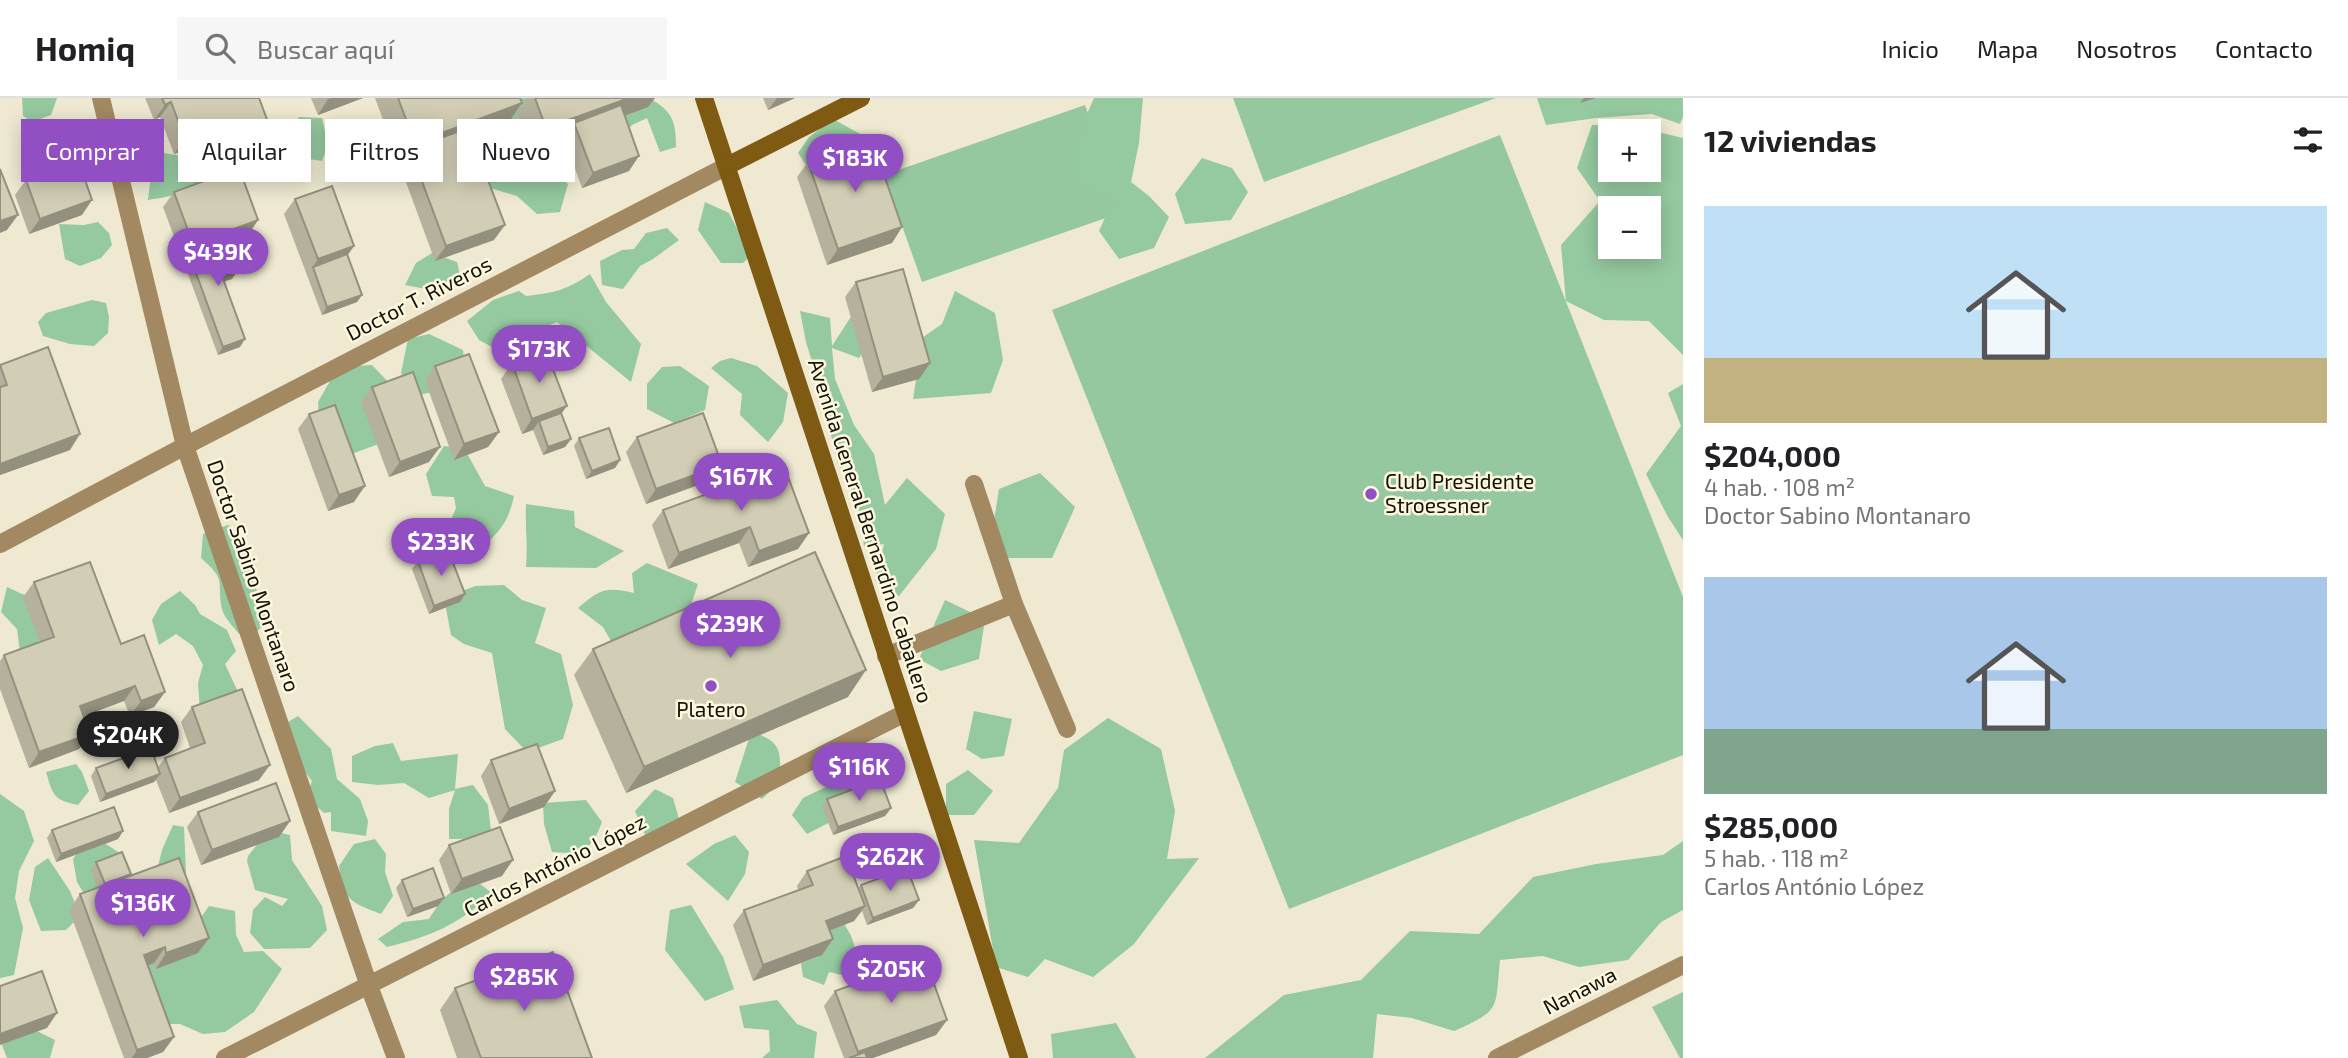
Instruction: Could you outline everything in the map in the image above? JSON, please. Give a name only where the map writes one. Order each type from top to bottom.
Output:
[{"type":"main road","name":"Avenida General Bernardino Caballero","points":[[704,98],[1019,1058]]},
{"type":"main road","name":"Doctor T. Riveros","points":[[727,166],[861,98]]},
{"type":"street","name":"Doctor Sabino Montanaro","points":[[101,98],[185,446],[396,1058]]},
{"type":"street","name":"Doctor T. Riveros","points":[[0,544],[727,166]]},
{"type":"street","points":[[974,484],[1014,604],[1067,729]]},
{"type":"street","points":[[886,656],[1014,604]]},
{"type":"street","name":"Carlos António López","points":[[225,1058],[905,712]]},
{"type":"street","name":"Nanawa","points":[[1497,1058],[1683,965]]},
{"type":"green space","points":[[22,98],[57,98],[51,115],[40,119],[28,119],[23,116]]},
{"type":"green space","points":[[491,98],[534,98],[536,115],[533,119],[503,119],[497,115]]},
{"type":"green space","points":[[649,98],[672,118],[676,147],[660,152],[647,118],[632,125],[624,135],[620,113]]},
{"type":"green space","points":[[1094,98],[1143,98],[1139,143],[1131,182],[1169,217],[1154,248],[1119,259],[1099,231],[1113,200],[1073,181],[1075,141]]},
{"type":"green space","points":[[1233,98],[1496,98],[1264,182]]},
{"type":"green space","points":[[1537,98],[1683,98],[1683,117],[1680,124],[1652,114],[1546,125]]},
{"type":"green space","points":[[1085,105],[1123,212],[922,282],[884,175]]},
{"type":"green space","points":[[322,118],[325,153],[322,161],[311,159],[311,119],[298,119]]},
{"type":"green space","points":[[833,119],[860,134],[890,145],[898,170],[889,190],[809,169],[798,153],[809,137]]},
{"type":"green space","points":[[1592,125],[1598,125],[1598,182],[1661,182],[1661,133],[1683,138],[1683,355],[1649,321],[1604,320],[1566,301],[1561,245],[1598,203],[1598,259],[1661,259],[1661,196],[1598,196],[1598,198],[1577,168]]},
{"type":"green space","points":[[1500,135],[1683,597],[1683,755],[1289,909],[1052,310]]},
{"type":"green space","points":[[164,153],[178,155],[178,182],[203,182],[186,191],[148,200],[150,182],[164,182]]},
{"type":"green space","points":[[1202,158],[1232,168],[1248,192],[1231,220],[1185,224],[1175,194]]},
{"type":"green space","points":[[484,182],[568,184],[560,212],[537,214],[517,196],[487,187]]},
{"type":"green space","points":[[705,202],[729,213],[751,255],[743,263],[721,263],[698,230]]},
{"type":"green space","points":[[98,222],[109,233],[112,245],[101,258],[80,266],[65,259],[59,224],[84,225]]},
{"type":"green space","points":[[667,228],[679,240],[640,266],[623,289],[602,285],[600,261],[622,250],[634,249],[646,233]]},
{"type":"green space","points":[[432,253],[457,262],[460,275],[431,290],[405,285],[416,263]]},
{"type":"green space","points":[[590,274],[606,302],[641,344],[631,382],[557,322],[494,348],[479,340],[467,321],[493,300],[519,291],[526,296],[552,292],[574,284]]},
{"type":"green space","points":[[955,291],[995,313],[1003,360],[991,393],[913,399],[919,361],[916,342],[942,324]]},
{"type":"green space","points":[[92,300],[106,303],[109,317],[108,333],[94,346],[70,344],[43,336],[38,322],[46,313]]},
{"type":"green space","points":[[856,309],[872,340],[859,358],[832,348],[835,379],[854,425],[874,454],[885,505],[907,478],[945,514],[936,549],[899,596],[875,581],[884,544],[864,546],[857,500],[838,464],[800,311],[830,318],[832,346]]},
{"type":"green space","points":[[429,334],[463,350],[466,379],[449,389],[413,396],[401,373],[408,339]]},
{"type":"green space","points":[[731,358],[757,366],[788,393],[783,422],[768,442],[740,415],[742,394],[711,368],[720,361]]},
{"type":"green space","points":[[372,365],[393,387],[384,442],[346,456],[320,437],[318,402],[338,367]]},
{"type":"green space","points":[[680,366],[709,386],[705,410],[674,423],[647,409],[647,384],[662,367]]},
{"type":"green space","points":[[1683,384],[1683,540],[1646,474],[1681,426],[1668,393]]},
{"type":"green space","points":[[444,446],[464,448],[485,486],[514,496],[509,514],[501,528],[476,552],[447,529],[456,508],[454,497],[432,496],[426,474]]},
{"type":"green space","points":[[1040,473],[1075,507],[1052,558],[1008,558],[993,527],[999,489]]},
{"type":"green space","points":[[526,504],[574,511],[575,527],[624,551],[596,568],[526,567]]},
{"type":"green space","points":[[228,525],[244,537],[246,559],[267,620],[256,633],[239,634],[227,619],[222,609],[218,577],[201,558],[203,534]]},
{"type":"green space","points":[[647,563],[698,584],[690,608],[615,648],[603,627],[578,608],[603,591],[634,593],[632,573]]},
{"type":"green space","points":[[504,585],[522,600],[546,608],[535,643],[561,654],[573,705],[563,739],[527,752],[505,729],[492,653],[464,644],[451,635],[446,608],[456,593],[476,586]]},
{"type":"green space","points":[[7,587],[33,599],[41,638],[28,658],[27,647],[20,652],[17,629],[1,612]]},
{"type":"green space","points":[[180,591],[195,605],[200,614],[227,630],[236,651],[225,664],[239,694],[200,711],[198,683],[203,665],[193,646],[176,634],[159,645],[152,620],[161,604]]},
{"type":"green space","points":[[945,600],[985,619],[979,659],[941,671],[919,659]]},
{"type":"green space","points":[[974,711],[1012,719],[1004,756],[982,759],[966,749]]},
{"type":"green space","points":[[298,716],[331,749],[337,779],[360,799],[368,821],[366,836],[331,831],[331,812],[324,813],[306,797],[312,781],[283,754],[278,728]]},
{"type":"green space","points":[[1108,718],[1161,749],[1175,811],[1167,859],[1199,858],[1134,944],[1093,977],[1045,959],[1028,977],[996,967],[974,840],[1019,843],[1058,788],[1064,750]]},
{"type":"green space","points":[[751,732],[775,744],[780,756],[779,783],[762,799],[735,782]]},
{"type":"green space","points":[[393,743],[401,761],[458,754],[455,789],[473,785],[488,805],[491,831],[473,839],[449,839],[449,809],[455,790],[429,798],[404,783],[378,785],[352,782],[352,756],[375,746]]},
{"type":"green space","points":[[76,764],[89,791],[78,805],[63,801],[55,795],[46,772]]},
{"type":"green space","points":[[968,770],[993,791],[974,815],[946,815],[946,784]]},
{"type":"green space","points":[[830,785],[851,785],[860,801],[844,815],[807,834],[792,815],[803,798]]},
{"type":"green space","points":[[655,789],[673,798],[679,819],[646,837],[635,811]]},
{"type":"green space","points":[[0,794],[24,811],[34,841],[19,871],[15,898],[23,928],[14,975],[0,978]]},
{"type":"green space","points":[[586,800],[602,822],[594,839],[578,851],[552,852],[544,824],[543,803]]},
{"type":"green space","points":[[173,825],[184,827],[184,887],[157,870]]},
{"type":"green space","points":[[269,830],[290,835],[292,860],[322,906],[327,930],[310,948],[264,949],[250,933],[253,910],[265,897],[282,906],[288,899],[255,890],[247,861]]},
{"type":"green space","points":[[735,835],[749,852],[745,874],[728,901],[686,864],[714,844]]},
{"type":"green space","points":[[375,839],[386,854],[385,872],[393,896],[381,914],[355,903],[350,898],[343,886],[339,866],[354,844]]},
{"type":"green space","points":[[100,840],[121,854],[89,902],[77,882],[73,859],[85,841]]},
{"type":"green space","points":[[1683,841],[1683,910],[1661,922],[1628,960],[1579,967],[1543,956],[1500,960],[1496,998],[1493,1006],[1481,1018],[1454,1031],[1412,1018],[1377,1014],[1373,1058],[1205,1058],[1284,995],[1361,980],[1410,931],[1479,934],[1533,877],[1596,864],[1663,855]]},
{"type":"green space","points":[[48,858],[70,891],[80,916],[66,930],[41,931],[29,900],[35,867]]},
{"type":"green space","points":[[480,884],[492,893],[444,928],[387,947],[378,939],[403,922],[429,919],[450,893],[462,887]]},
{"type":"green space","points":[[691,905],[723,957],[734,989],[705,1001],[665,950],[670,910]]},
{"type":"green space","points":[[209,906],[235,911],[236,935],[244,952],[263,951],[282,969],[254,1012],[225,1032],[203,1034],[180,1024],[163,1024],[118,942],[197,923]]},
{"type":"green space","points":[[839,918],[853,941],[856,969],[842,975],[829,972],[824,985],[803,977],[801,963],[818,957],[814,947]]},
{"type":"green space","points":[[1683,992],[1683,1058],[1680,1058],[1652,1007]]},
{"type":"green space","points":[[777,1000],[797,1024],[817,1032],[814,1058],[762,1058],[770,1051],[769,1030],[744,1028],[739,1006]]},
{"type":"green space","points":[[1116,1023],[1136,1058],[1053,1058],[1051,1034]]},
{"type":"green space","points":[[29,1027],[55,1040],[50,1058],[7,1058],[2,1045],[13,1032]]},
{"type":"building","points":[[162,98],[259,98],[267,119],[178,120],[171,102],[165,105]]},
{"type":"building","points":[[398,98],[520,98],[522,103],[479,119],[457,119],[457,127],[443,133],[443,119],[406,119]]},
{"type":"building","points":[[535,98],[629,98],[571,119],[543,119]]},
{"type":"building","points":[[621,105],[639,156],[593,173],[575,123]]},
{"type":"building","points":[[457,132],[457,182],[489,182],[505,225],[446,246],[422,182],[443,182],[443,137]]},
{"type":"building","points":[[872,140],[902,227],[838,249],[808,162]]},
{"type":"building","points":[[0,169],[18,215],[0,221]]},
{"type":"building","points":[[27,182],[86,182],[92,200],[40,219]]},
{"type":"building","points":[[201,182],[244,182],[258,220],[193,244],[174,192]]},
{"type":"building","points":[[332,186],[354,246],[318,259],[295,199]]},
{"type":"building","points":[[225,238],[238,271],[222,276],[245,339],[223,347],[188,251]]},
{"type":"building","points":[[347,254],[362,295],[327,307],[313,267]]},
{"type":"building","points":[[903,269],[930,363],[883,377],[856,282]]},
{"type":"building","points":[[48,347],[80,434],[0,464],[0,387],[7,385],[0,365]]},
{"type":"building","points":[[546,351],[567,406],[532,419],[512,363]]},
{"type":"building","points":[[469,354],[499,432],[464,444],[435,366]]},
{"type":"building","points":[[413,372],[440,447],[400,462],[372,387]]},
{"type":"building","points":[[335,405],[365,486],[339,495],[309,414]]},
{"type":"building","points":[[561,413],[571,439],[548,447],[539,421]]},
{"type":"building","points":[[703,413],[722,465],[656,489],[637,437]]},
{"type":"building","points":[[609,428],[620,460],[592,471],[579,438]]},
{"type":"building","points":[[784,466],[809,533],[759,551],[750,527],[679,553],[663,510]]},
{"type":"building","points":[[448,550],[465,594],[434,606],[418,561]]},
{"type":"building","name":"Platero","points":[[815,552],[866,670],[644,767],[593,649]]},
{"type":"building","points":[[90,562],[121,644],[144,635],[165,692],[141,701],[135,686],[80,706],[90,734],[39,752],[4,655],[54,637],[34,582]]},
{"type":"building","points":[[242,689],[270,765],[180,798],[165,758],[205,743],[192,707]]},
{"type":"building","points":[[537,744],[555,791],[509,809],[491,760]]},
{"type":"building","points":[[151,748],[160,774],[106,794],[96,768]]},
{"type":"building","points":[[880,779],[891,808],[838,827],[827,799]]},
{"type":"building","points":[[276,783],[290,821],[212,850],[198,812]]},
{"type":"building","points":[[114,807],[123,831],[61,854],[52,830]]},
{"type":"building","points":[[500,827],[513,860],[462,879],[449,845]]},
{"type":"building","points":[[122,852],[131,874],[105,884],[96,862]]},
{"type":"building","points":[[846,856],[865,906],[826,921],[833,939],[763,965],[744,910],[813,885],[807,871]]},
{"type":"building","points":[[179,858],[209,938],[166,953],[165,947],[144,955],[174,1037],[137,1050],[80,894]]},
{"type":"building","points":[[433,868],[444,898],[413,909],[402,880]]},
{"type":"building","points":[[907,868],[919,900],[873,918],[861,885]]},
{"type":"building","points":[[553,952],[592,1058],[481,1058],[455,988]]},
{"type":"building","points":[[925,959],[947,1020],[858,1052],[835,991]]},
{"type":"building","points":[[42,971],[57,1013],[0,1034],[0,986]]},
{"type":"building","points":[[865,1052],[867,1058],[849,1058]]},
{"type":"place","name":"Club Presidente Stroessner","points":[[1371,494]]},
{"type":"place","name":"Platero","points":[[711,686]]}]
